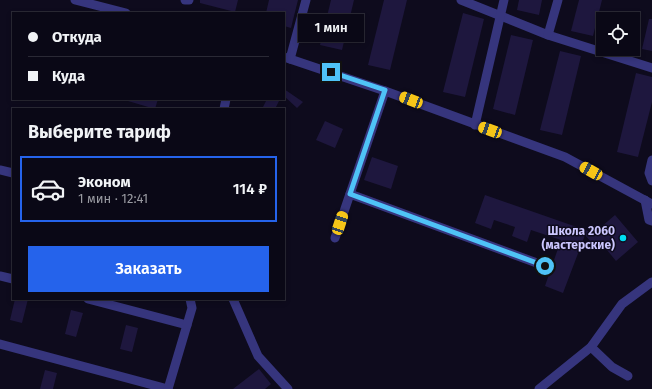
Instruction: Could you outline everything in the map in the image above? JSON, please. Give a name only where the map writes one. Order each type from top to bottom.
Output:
[{"type":"street","points":[[75,0],[122,12]]},
{"type":"street","points":[[306,0],[287,58],[385,90],[565,157],[648,202],[649,220],[652,221]]},
{"type":"street","points":[[461,0],[500,17],[548,35],[652,68]]},
{"type":"street","points":[[476,125],[504,0]]},
{"type":"street","points":[[548,35],[558,0]]},
{"type":"street","points":[[335,238],[385,90]]},
{"type":"street","points":[[652,160],[648,173],[652,181]]},
{"type":"street","points":[[0,170],[12,173]]},
{"type":"street","points":[[350,194],[545,266]]},
{"type":"street","points":[[0,276],[12,279]]},
{"type":"street","points":[[539,389],[591,347],[622,304],[652,282]]},
{"type":"street","points":[[92,300],[187,325]]},
{"type":"street","points":[[0,344],[168,389],[192,308],[190,300]]},
{"type":"street","points":[[233,300],[258,356],[288,389]]},
{"type":"street","points":[[591,347],[612,367],[628,376]]},
{"type":"building","points":[[200,0],[238,0],[235,12],[200,3]]},
{"type":"building","points":[[269,0],[298,0],[291,28],[285,26],[285,12],[266,12]]},
{"type":"building","points":[[331,0],[354,0],[342,50],[320,45]]},
{"type":"building","points":[[384,0],[407,0],[390,70],[368,65]]},
{"type":"building","points":[[519,0],[542,0],[539,15],[517,10]]},
{"type":"building","points":[[579,0],[602,0],[599,12],[596,12],[596,24],[593,36],[571,31]]},
{"type":"building","points":[[463,13],[484,19],[465,97],[443,92]]},
{"type":"building","points":[[649,19],[652,19],[652,51],[642,49]]},
{"type":"building","points":[[511,35],[533,40],[515,115],[493,109]]},
{"type":"building","points":[[560,51],[581,56],[562,135],[540,130]]},
{"type":"building","points":[[636,73],[652,77],[652,102],[638,157],[617,152]]},
{"type":"building","points":[[285,90],[303,102],[297,108],[285,97]]},
{"type":"building","points":[[128,100],[158,100],[155,108]]},
{"type":"building","points":[[266,100],[280,100],[276,108],[262,108]]},
{"type":"building","points":[[325,121],[343,129],[335,148],[316,140]]},
{"type":"building","points":[[372,157],[398,166],[391,189],[364,180]]},
{"type":"building","points":[[485,195],[594,233],[615,215],[638,242],[616,261],[602,244],[597,249],[585,235],[563,293],[545,286],[561,240],[531,230],[527,242],[512,236],[515,227],[494,220],[491,229],[475,223]]},
{"type":"building","points":[[15,300],[28,300],[22,323],[10,320]]},
{"type":"building","points":[[71,310],[83,313],[76,337],[65,334]]},
{"type":"building","points":[[126,325],[138,328],[132,352],[120,349]]},
{"type":"building","points":[[259,369],[271,384],[265,389],[233,389]]},
{"type":"building","points":[[45,370],[57,373],[53,389],[40,389]]},
{"type":"place","name":"Школа 2060 (мастерские)","points":[[623,238]]},
{"type":"route","points":[[331,72],[385,90],[350,194],[545,266]]}]
